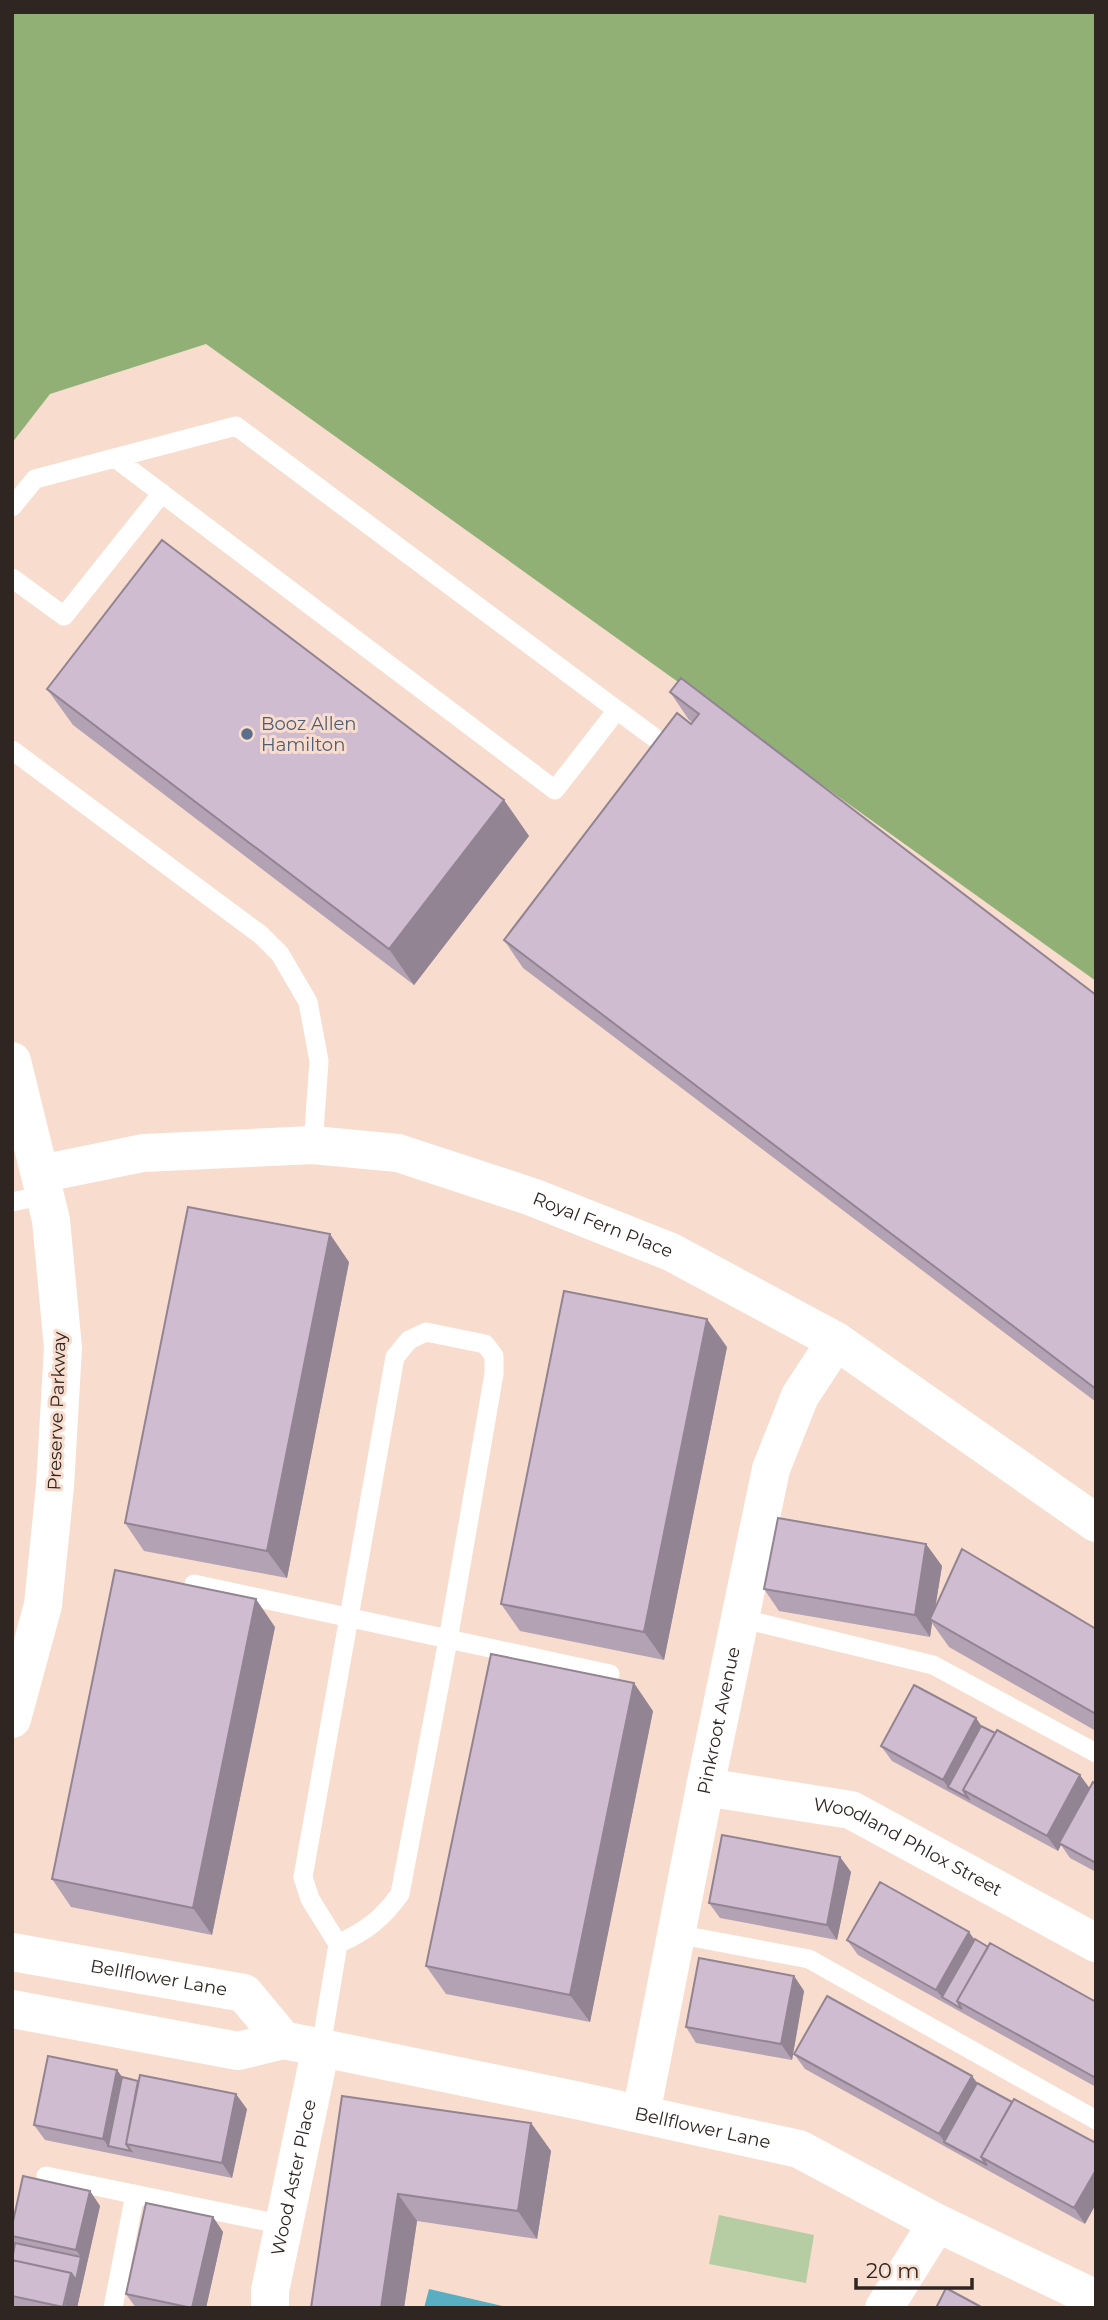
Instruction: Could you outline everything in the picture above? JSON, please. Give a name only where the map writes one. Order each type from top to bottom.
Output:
[{"type":"street","name":"Preserve Parkway","points":[[12,1061],[29,1176],[51,1220],[63,1348],[43,1605],[12,1719]]},
{"type":"street","name":"Royal Fern Place","points":[[29,1176],[143,1153],[313,1144],[398,1153],[532,1197],[671,1252],[836,1341],[1096,1524]]},
{"type":"street","name":"Pinkroot Avenue","points":[[640,2114],[771,1469],[800,1396],[836,1341]]},
{"type":"street","name":"Woodland Phlox Street","points":[[705,1787],[851,1810],[1096,1943]]},
{"type":"street","name":"Bellflower Lane","points":[[12,1952],[244,1993],[283,2040]]},
{"type":"street","name":"Bellflower Lane","points":[[12,2009],[239,2051],[283,2040],[799,2149],[1088,2301]]},
{"type":"street","name":"Wood Aster Place","points":[[270,2308],[270,2291],[321,2047]]},
{"type":"street","points":[[884,2308],[937,2222]]},
{"type":"lane","points":[[12,507],[35,478],[236,426],[683,759]]},
{"type":"lane","points":[[115,458],[555,790],[617,710]]},
{"type":"lane","points":[[12,578],[64,616],[162,493]]},
{"type":"lane","points":[[12,750],[261,935],[280,954],[308,1002],[319,1061],[313,1144]]},
{"type":"lane","points":[[321,2047],[338,1944],[310,1899],[303,1877],[395,1357],[409,1340],[426,1332],[485,1345],[494,1356],[494,1374],[400,1894],[386,1914],[363,1932],[338,1944]]},
{"type":"lane","points":[[194,1584],[610,1674]]},
{"type":"lane","points":[[739,1618],[933,1665],[1096,1753]]},
{"type":"lane","points":[[676,1934],[809,1959],[1096,2120]]},
{"type":"lane","points":[[46,2176],[284,2225]]},
{"type":"lane","points":[[113,2308],[135,2194]]},
{"type":"green space","points":[[12,12],[1096,12],[1096,981],[206,344],[50,394],[12,443]]},
{"type":"green space","points":[[719,2215],[814,2235],[806,2283],[709,2264]]},
{"type":"water","points":[[429,2289],[511,2308],[424,2308]]},
{"type":"building","points":[[162,540],[504,800],[389,949],[47,689]]},
{"type":"building","points":[[681,678],[1096,995],[1096,1389],[504,940],[677,713],[691,724],[699,714],[670,692]]},
{"type":"building","points":[[188,1207],[330,1234],[267,1551],[125,1523]]},
{"type":"building","points":[[564,1291],[707,1319],[644,1632],[501,1604]]},
{"type":"building","points":[[778,1518],[926,1544],[915,1615],[764,1589]]},
{"type":"building","points":[[962,1549],[1096,1629],[1096,1714],[930,1619]]},
{"type":"building","points":[[115,1570],[256,1599],[193,1908],[52,1879]]},
{"type":"building","points":[[491,1654],[634,1683],[570,1995],[426,1966]]},
{"type":"building","points":[[914,1685],[976,1718],[943,1780],[881,1746]]},
{"type":"building","points":[[981,1726],[995,1733],[963,1790],[968,1798],[948,1787]]},
{"type":"building","points":[[997,1730],[1080,1775],[1047,1836],[963,1790]]},
{"type":"building","points":[[1093,1782],[1096,1784],[1096,1863],[1059,1843]]},
{"type":"building","points":[[722,1835],[840,1857],[827,1925],[709,1903]]},
{"type":"building","points":[[880,1882],[969,1932],[936,1990],[847,1940]]},
{"type":"building","points":[[975,1939],[988,1947],[957,2001],[962,2009],[942,1997]]},
{"type":"building","points":[[990,1943],[1096,2002],[1096,2078],[957,2001]]},
{"type":"building","points":[[699,1958],[794,1976],[781,2044],[686,2027]]},
{"type":"building","points":[[827,1996],[972,2076],[939,2134],[794,2054]]},
{"type":"building","points":[[48,2056],[117,2070],[103,2139],[34,2125]]},
{"type":"building","points":[[140,2075],[236,2094],[222,2163],[126,2144]]},
{"type":"building","points":[[122,2077],[138,2081],[126,2144],[131,2151],[108,2146]]},
{"type":"building","points":[[977,2083],[1012,2102],[981,2157],[987,2165],[944,2142]]},
{"type":"building","points":[[342,2096],[531,2123],[518,2211],[398,2194],[381,2308],[311,2308]]},
{"type":"building","points":[[1014,2099],[1096,2143],[1096,2170],[1074,2208],[981,2157]]},
{"type":"building","points":[[23,2176],[90,2191],[76,2250],[12,2236]]},
{"type":"building","points":[[146,2203],[213,2217],[192,2308],[126,2294]]},
{"type":"building","points":[[15,2243],[81,2257],[76,2280],[71,2273],[12,2260]]},
{"type":"building","points":[[12,2260],[71,2273],[63,2307],[12,2296]]},
{"type":"building","points":[[946,2288],[983,2308],[936,2308]]},
{"type":"place","name":"Booz Allen Hamilton","points":[[247,734]]}]
